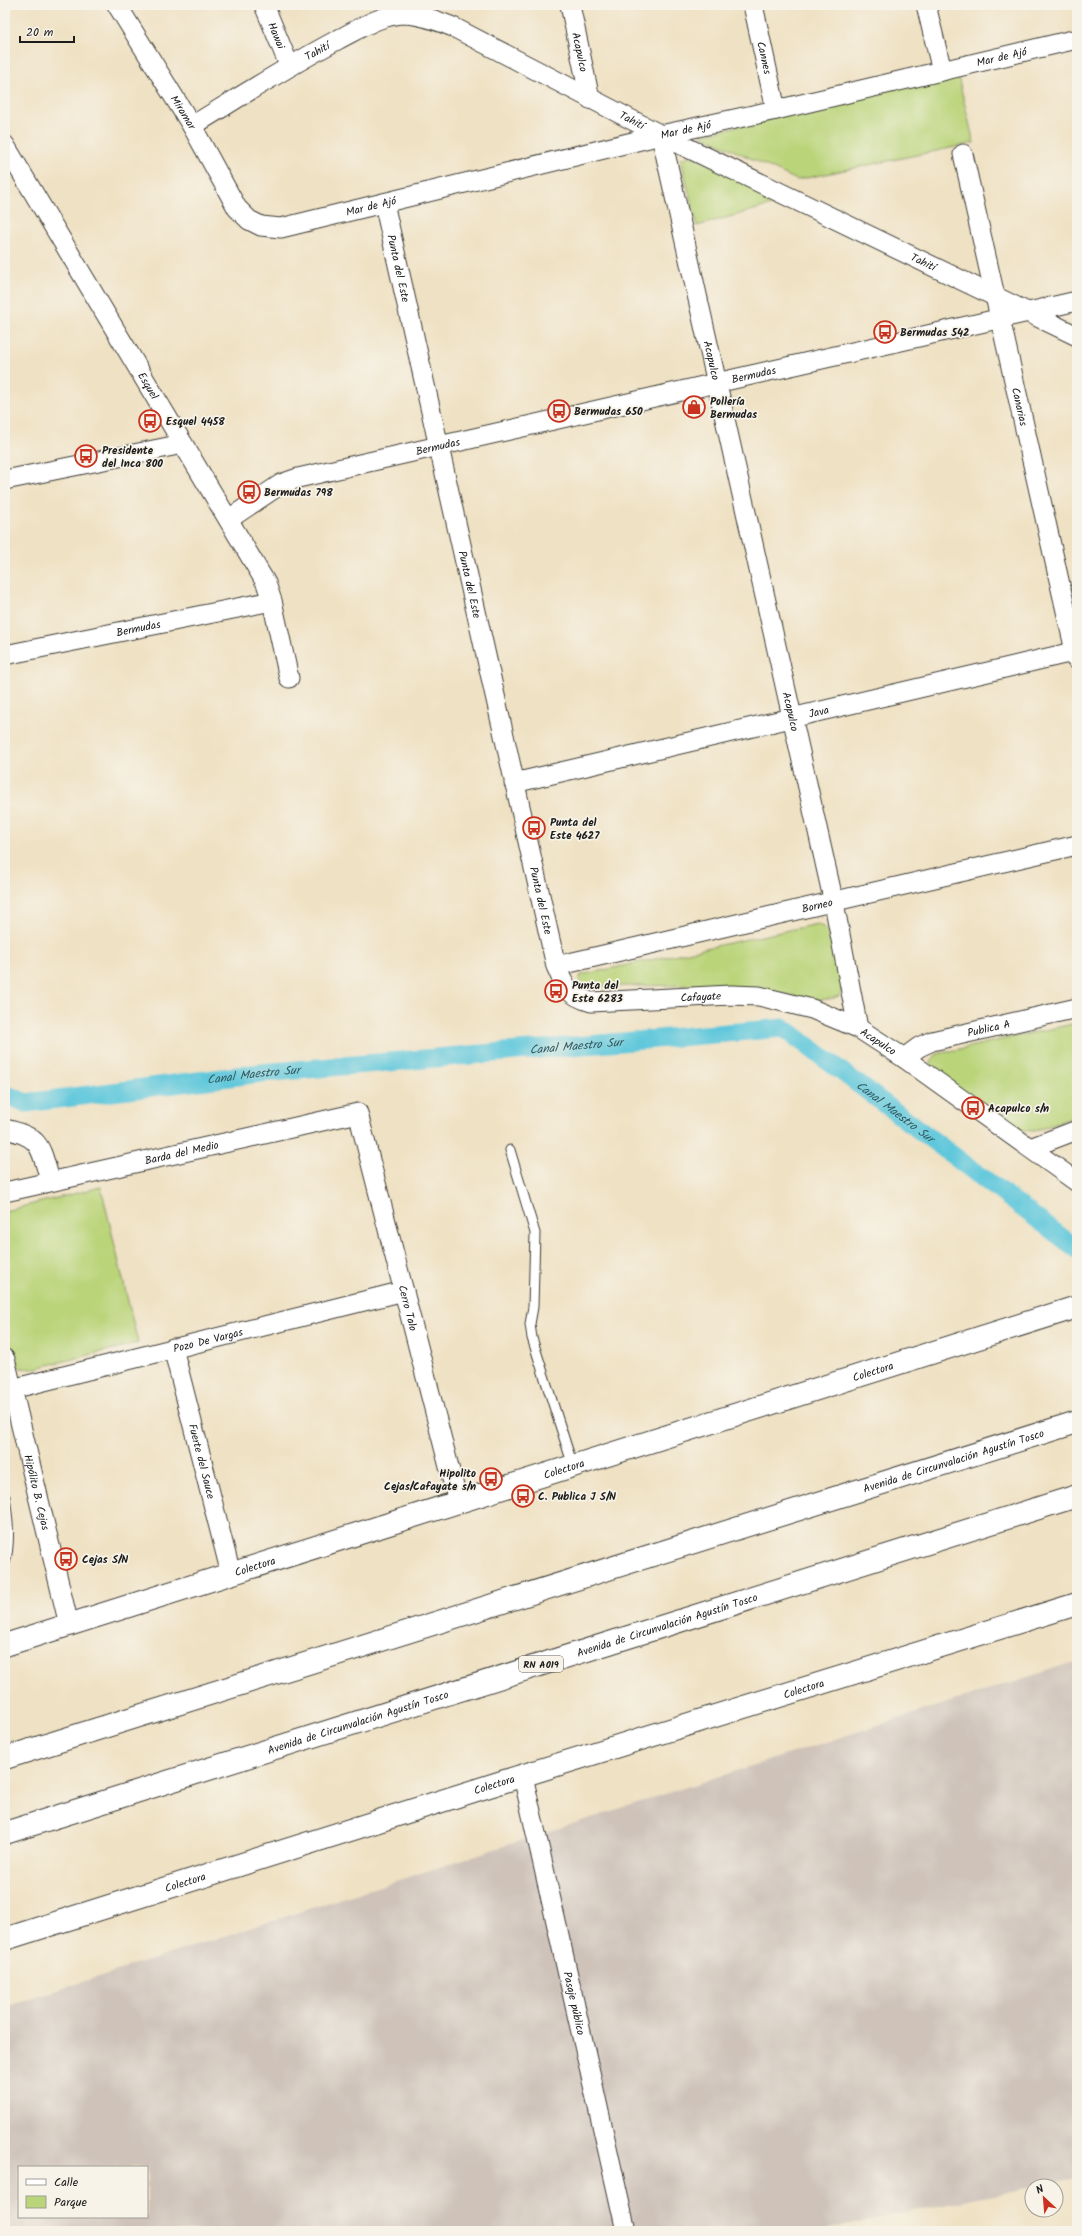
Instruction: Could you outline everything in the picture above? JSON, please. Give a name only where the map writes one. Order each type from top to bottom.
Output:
[{"type":"main road","name":"Colectora","points":[[5,1645],[1077,1307]]},
{"type":"main road","name":"Avenida de Circunvalación Agustín Tosco","points":[[5,1758],[1077,1422]]},
{"type":"main road","name":"Avenida de Circunvalación Agustín Tosco","points":[[5,1833],[1077,1496]]},
{"type":"main road","name":"Colectora","points":[[5,1939],[1077,1604]]},
{"type":"street","name":"Miramar","points":[[117,5],[192,126],[238,208],[249,220]]},
{"type":"street","name":"Hawai","points":[[264,5],[289,65]]},
{"type":"street","name":"Acapulco","points":[[570,5],[590,99]]},
{"type":"street","name":"Cannes","points":[[753,5],[776,110]]},
{"type":"street","points":[[926,5],[942,71]]},
{"type":"street","name":"Tahití","points":[[192,126],[289,65],[368,24],[403,10],[453,27],[661,135],[1077,336]]},
{"type":"street","name":"Mar de Ajó","points":[[249,220],[261,226],[281,228],[661,135],[776,110],[1077,39]]},
{"type":"street","name":"Acapulco","points":[[661,135],[834,903],[858,1028],[904,1058],[1077,1182]]},
{"type":"street","name":"Esquel","points":[[5,145],[266,583],[272,601],[289,678]]},
{"type":"street","name":"Canarias","points":[[963,154],[1076,654]]},
{"type":"street","name":"Punta del Este","points":[[384,203],[556,966]]},
{"type":"street","name":"Bermudas","points":[[228,518],[281,484],[298,478],[1077,301]]},
{"type":"street","points":[[5,480],[183,444]]},
{"type":"street","name":"Bermudas","points":[[5,655],[272,601]]},
{"type":"street","name":"Java","points":[[514,783],[1076,654]]},
{"type":"street","name":"Borneo","points":[[556,966],[834,903],[1077,845]]},
{"type":"street","name":"Cafayate","points":[[556,966],[565,987],[576,997],[591,1002],[731,995],[759,996],[812,1009],[858,1028]]},
{"type":"street","name":"Publica A","points":[[904,1058],[919,1047],[932,1041],[1077,1008]]},
{"type":"street","name":"Barda del Medio","points":[[5,1192],[50,1180],[358,1113]]},
{"type":"street","name":"Cerro Talo","points":[[358,1113],[458,1502]]},
{"type":"street","points":[[5,1129],[33,1138],[40,1148],[50,1180]]},
{"type":"street","points":[[1030,1148],[1077,1130]]},
{"type":"street","name":"Pozo De Vargas","points":[[12,1388],[404,1291]]},
{"type":"street","name":"Fuerte del Sauce","points":[[173,1348],[231,1574]]},
{"type":"street","name":"Hipólito B. Cejas","points":[[5,1359],[69,1624]]},
{"type":"street","name":"Pasaje público","points":[[523,1776],[626,2231]]},
{"type":"lane","points":[[510,1150],[535,1233],[533,1307],[530,1324],[532,1338],[573,1466]]},
{"type":"lane","points":[[5,1497],[8,1516],[8,1554],[5,1563]]},
{"type":"shaded area","points":[[1077,1661],[1077,2178],[1064,2181],[1064,2178],[1024,2178],[1024,2189],[816,2231],[31,2231],[28,2218],[148,2218],[148,2166],[18,2166],[18,2173],[13,2150],[18,2176],[18,2218],[27,2218],[30,2231],[5,2231],[5,2007]]},
{"type":"green space","points":[[957,72],[974,143],[797,180],[701,135]]},
{"type":"green space","points":[[692,155],[782,202],[697,226],[681,159]]},
{"type":"green space","points":[[817,924],[830,934],[837,951],[843,988],[839,996],[832,998],[809,999],[779,993],[731,987],[584,987],[579,981],[581,975]]},
{"type":"green space","points":[[1077,1023],[1077,1116],[1035,1131],[1019,1130],[934,1073],[930,1062],[937,1054]]},
{"type":"green space","points":[[101,1187],[138,1343],[32,1369],[21,1368],[12,1361],[5,1330],[5,1211]]},
{"type":"waterway","name":"Canal Maestro Sur","points":[[5,1094],[26,1103],[261,1073],[784,1028],[1077,1249]]},
{"type":"place","name":"Bermudas 542","points":[[885,332]]},
{"type":"place","name":"Pollería Bermudas","points":[[694,407]]},
{"type":"place","name":"Bermudas 650","points":[[559,411]]},
{"type":"place","name":"Esquel 4458","points":[[150,421]]},
{"type":"place","name":"Presidente del Inca 800","points":[[86,456]]},
{"type":"place","name":"Bermudas 798","points":[[249,492]]},
{"type":"place","name":"Punta del Este 4627","points":[[534,828]]},
{"type":"place","name":"Punta del Este 6283","points":[[556,991]]},
{"type":"place","name":"Acapulco s/n","points":[[973,1108]]},
{"type":"place","name":"Hipolito Cejas/Cafayate s/n","points":[[491,1479]]},
{"type":"place","name":"C. Publica J S/N","points":[[523,1496]]},
{"type":"place","name":"Cejas S/N","points":[[66,1559]]}]
